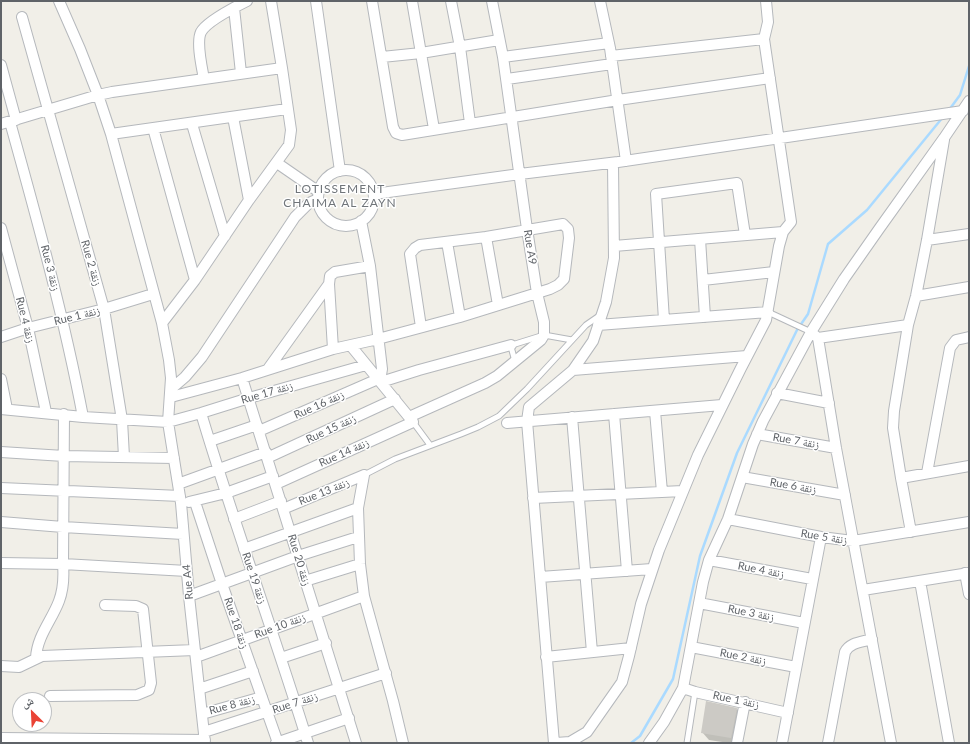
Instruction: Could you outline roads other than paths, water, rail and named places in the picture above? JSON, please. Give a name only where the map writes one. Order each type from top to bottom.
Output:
[{"type":"street","name":"Rue A4","points":[[59,1],[98,95],[111,134],[162,323],[169,360],[171,393],[168,422],[180,499],[205,738]]},
{"type":"street","points":[[204,79],[199,40],[201,32],[214,20],[247,1]]},
{"type":"street","points":[[162,323],[195,280],[249,200],[289,145],[291,136],[271,1]]},
{"type":"street","points":[[316,1],[340,171]]},
{"type":"street","points":[[372,1],[394,131],[402,135],[618,100],[770,78]]},
{"type":"street","points":[[412,1],[434,129]]},
{"type":"street","points":[[452,1],[460,47],[470,123]]},
{"type":"street","name":"Rue A9","points":[[492,1],[507,79],[527,229],[537,292],[544,322],[544,335]]},
{"type":"street","points":[[600,1],[612,60],[626,161]]},
{"type":"street","points":[[613,163],[614,258],[606,302],[593,341],[573,370],[529,407],[527,421],[546,657],[555,743],[570,742],[587,732],[622,682],[641,604],[652,570],[683,490],[722,405],[766,320],[782,232],[790,222],[764,39],[768,22],[766,1]]},
{"type":"street","points":[[234,8],[241,73]]},
{"type":"street","points":[[22,17],[48,110]]},
{"type":"street","points":[[507,79],[612,60],[764,39]]},
{"type":"street","points":[[382,57],[421,53],[500,40]]},
{"type":"street","points":[[503,57],[609,43]]},
{"type":"street","points":[[1,65],[9,122],[98,95],[282,68]]},
{"type":"street","points":[[649,743],[664,722],[683,688],[699,603],[709,560],[728,519],[757,434],[777,393],[815,335],[844,279],[878,228],[944,138],[969,101]]},
{"type":"street","points":[[111,134],[192,124],[287,109]]},
{"type":"street","name":"Rue 2 زنقة","points":[[48,110],[104,309],[122,420],[124,457]]},
{"type":"street","points":[[374,194],[613,163],[963,111]]},
{"type":"street","points":[[232,118],[249,200]]},
{"type":"street","name":"Rue 3 زنقة","points":[[9,122],[40,228],[63,319],[83,417]]},
{"type":"street","points":[[192,124],[225,236]]},
{"type":"street","points":[[153,128],[195,280]]},
{"type":"street","points":[[911,532],[901,478],[894,421],[895,399],[908,325],[916,296],[927,240],[944,138]]},
{"type":"street","points":[[277,163],[318,195]]},
{"type":"street","points":[[349,170],[358,172],[362,175],[371,185],[374,194],[371,209],[367,216],[361,221],[345,226],[330,220],[322,211],[318,195],[321,184],[332,173],[349,170]]},
{"type":"street","points":[[664,320],[656,194],[737,183],[745,235]]},
{"type":"street","points":[[171,393],[202,356],[295,217],[318,195]]},
{"type":"street","points":[[361,221],[370,266],[382,369],[380,380]]},
{"type":"street","points":[[171,393],[242,378],[333,349],[351,346],[460,317],[554,287],[561,283],[564,279],[569,238],[568,229],[563,224],[486,237],[420,245],[415,248],[410,254],[421,327]]},
{"type":"street","name":"Rue 4 زنقة","points":[[1,228],[28,328],[46,412]]},
{"type":"street","points":[[614,246],[782,232]]},
{"type":"street","points":[[927,240],[969,234]]},
{"type":"street","points":[[486,237],[498,305]]},
{"type":"street","points":[[700,239],[705,317]]},
{"type":"street","points":[[447,242],[460,317]]},
{"type":"street","points":[[333,349],[329,284],[330,276],[335,272],[370,266]]},
{"type":"street","points":[[702,280],[774,272]]},
{"type":"street","points":[[268,369],[329,284]]},
{"type":"street","points":[[916,296],[969,287]]},
{"type":"street","name":"Rue 1 زنقة","points":[[1,337],[28,328],[104,309],[153,294]]},
{"type":"street","points":[[598,325],[768,312]]},
{"type":"street","points":[[815,335],[908,325]]},
{"type":"street","points":[[351,346],[411,420],[485,383],[541,340],[544,335]]},
{"type":"street","points":[[815,335],[829,403],[844,495],[891,743]]},
{"type":"street","points":[[927,473],[950,348],[956,340],[969,337]]},
{"type":"street","name":"Rue 16 زنقة","points":[[210,441],[258,428],[380,380],[511,346]]},
{"type":"street","points":[[573,370],[747,356]]},
{"type":"street","name":"Rue 17 زنقة","points":[[4,409],[46,412],[83,417],[168,422],[366,365]]},
{"type":"street","name":"Rue 20 زنقة","points":[[242,378],[356,743]]},
{"type":"street","points":[[1,379],[4,409]]},
{"type":"street","points":[[777,393],[829,403]]},
{"type":"street","name":"Rue 15 زنقة","points":[[178,484],[219,469],[266,455],[395,399]]},
{"type":"street","points":[[507,423],[722,405]]},
{"type":"street","points":[[655,411],[662,492]]},
{"type":"street","name":"Rue 19 زنقة","points":[[201,413],[234,519],[307,738]]},
{"type":"street","points":[[36,658],[39,640],[60,600],[64,584],[64,414]]},
{"type":"street","points":[[614,414],[627,571]]},
{"type":"street","points":[[572,418],[592,652]]},
{"type":"street","name":"Rue 14 زنقة","points":[[1,488],[64,490],[180,499],[195,502],[274,480],[411,420]]},
{"type":"street","name":"Rue 7 زنقة","points":[[757,434],[836,448]]},
{"type":"street","points":[[1,452],[64,456],[174,458]]},
{"type":"street","points":[[901,478],[969,466]]},
{"type":"street","points":[[364,475],[358,508],[358,537],[364,596],[386,673],[403,743]]},
{"type":"street","name":"Rue 13 زنقة","points":[[234,519],[282,505],[364,475]]},
{"type":"street","name":"Rue 6 زنقة","points":[[742,477],[844,495]]},
{"type":"street","points":[[533,498],[683,490]]},
{"type":"street","name":"Rue 18 زنقة","points":[[195,502],[278,743]]},
{"type":"street","points":[[244,549],[358,508]]},
{"type":"street","name":"Rue 5 زنقة","points":[[728,519],[821,537],[853,541],[969,522]]},
{"type":"street","points":[[1,522],[183,534]]},
{"type":"street","points":[[189,596],[298,556],[358,537]]},
{"type":"street","points":[[782,743],[821,537]]},
{"type":"street","name":"Rue 4 زنقة","points":[[709,560],[812,580]]},
{"type":"street","points":[[1,563],[63,564],[187,571]]},
{"type":"street","points":[[305,581],[360,564]]},
{"type":"street","points":[[540,577],[652,570]]},
{"type":"street","points":[[863,590],[967,573],[969,594]]},
{"type":"street","points":[[920,581],[949,743]]},
{"type":"street","name":"Rue 10 زنقة","points":[[1,666],[18,667],[36,658],[49,655],[148,652],[196,653],[242,641],[271,629],[364,596]]},
{"type":"street","name":"Rue 3 زنقة","points":[[699,603],[804,623]]},
{"type":"street","points":[[52,696],[137,695],[149,690],[151,683],[143,609],[136,606],[105,605]]},
{"type":"street","points":[[828,743],[845,652],[852,644],[872,639]]},
{"type":"street","points":[[281,658],[326,643]]},
{"type":"street","name":"Rue 2 زنقة","points":[[691,647],[796,667]]},
{"type":"street","points":[[546,657],[631,648]]},
{"type":"street","points":[[199,689],[253,671]]},
{"type":"street","name":"Rue 7 زنقة","points":[[1,738],[123,741],[205,738],[268,712],[386,673]]},
{"type":"street","name":"Rue 1 زنقة","points":[[683,688],[695,692],[788,712]]},
{"type":"street","name":"Rue 8 زنقة","points":[[202,714],[262,697]]},
{"type":"street","points":[[737,743],[745,702]]},
{"type":"street","points":[[278,743],[307,738],[348,718]]},
{"type":"lane","points":[[768,312],[815,335]]},
{"type":"lane","points":[[364,475],[395,459],[478,427],[499,416],[527,389],[586,325],[602,314]]},
{"type":"lane","points":[[515,361],[511,346],[544,335],[572,340]]},
{"type":"lane","points":[[411,420],[430,445]]},
{"type":"lane","points":[[687,743],[695,692]]},
{"type":"waterway","points":[[949,110],[960,95],[969,66]]},
{"type":"waterway","points":[[631,743],[640,736],[673,679],[700,556],[737,453],[797,330],[808,314],[828,244],[867,210],[943,117]]},
{"type":"district","name":"LOTISSEMENT CHAIMA AL ZAYN","points":[[340,196]]}]
